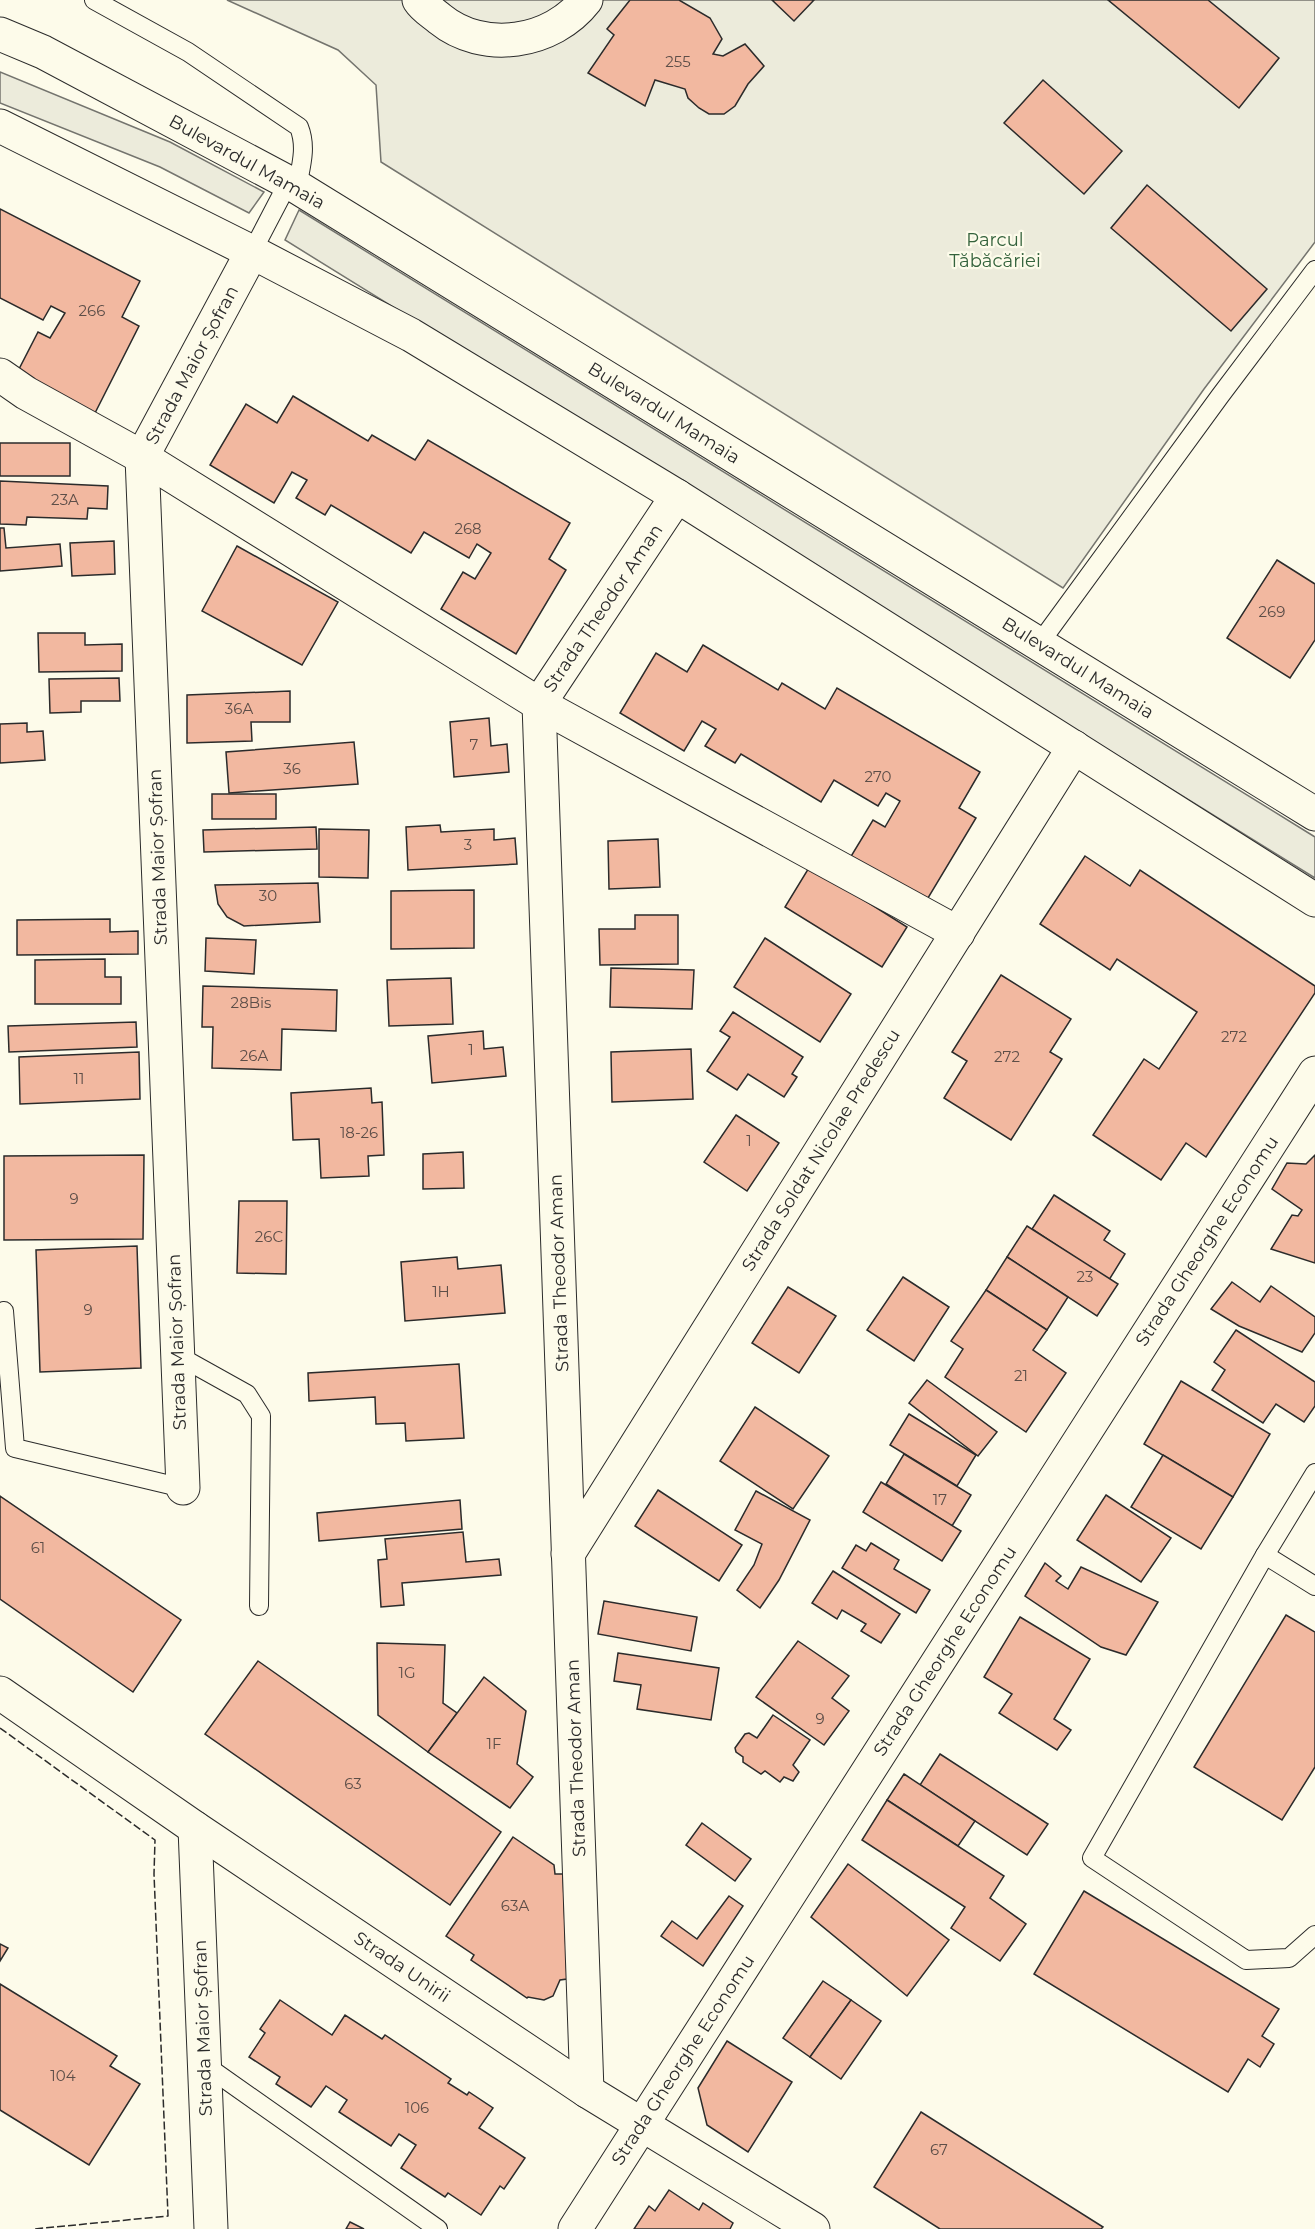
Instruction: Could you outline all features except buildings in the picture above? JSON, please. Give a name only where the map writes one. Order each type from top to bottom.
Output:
[{"type":"street","points":[[419,0],[450,28],[482,39],[515,40],[548,31],[576,13],[586,0]]},
{"type":"street","name":"Bulevardul Mamaia","points":[[0,34],[43,52],[292,185],[1315,814]]},
{"type":"street","points":[[0,126],[252,252],[411,335],[677,496],[1315,900]]},
{"type":"street","name":"Strada Maior Șofran","points":[[183,1488],[142,457],[252,252]]},
{"type":"street","points":[[0,375],[26,393],[142,457],[539,704],[958,933]]},
{"type":"street","name":"Strada Theodor Aman","points":[[587,2091],[539,704],[677,496]]},
{"type":"street","name":"Strada Soldat Nicolae Predescu","points":[[568,1554],[1074,747]]},
{"type":"street","name":"Strada Gheorghe Economu","points":[[575,2229],[1315,1073]]},
{"type":"street","name":"Strada Unirii","points":[[0,1693],[195,1828],[587,2091],[813,2229]]},
{"type":"street","name":"Strada Maior Șofran","points":[[195,1828],[211,2229]]},
{"type":"lane","points":[[94,0],[188,52],[299,127],[303,137],[304,152],[292,185],[252,252]]},
{"type":"lane","points":[[1040,644],[1220,396],[1315,270]]},
{"type":"lane","points":[[4,1311],[15,1448],[183,1488]]},
{"type":"lane","points":[[177,1355],[247,1394],[261,1416],[259,1606]]},
{"type":"lane","points":[[1315,1473],[1265,1555],[1092,1858],[1246,1960],[1289,1958],[1315,1935]]},
{"type":"lane","points":[[1265,1555],[1315,1586]]},
{"type":"lane","points":[[205,2065],[438,2229]]},
{"type":"green space","name":"Parcul Tăbăcăriei","points":[[227,0],[1315,0],[1315,242],[1204,389],[1063,588],[381,162],[376,85],[338,50]]},
{"type":"green space","points":[[0,72],[170,142],[264,192],[249,213],[160,167],[0,103]]},
{"type":"green space","points":[[299,210],[1315,837],[1315,878],[285,240]]},
{"type":"fence","points":[[0,1728],[155,1840],[154,1874],[168,2216],[34,2229]]}]
